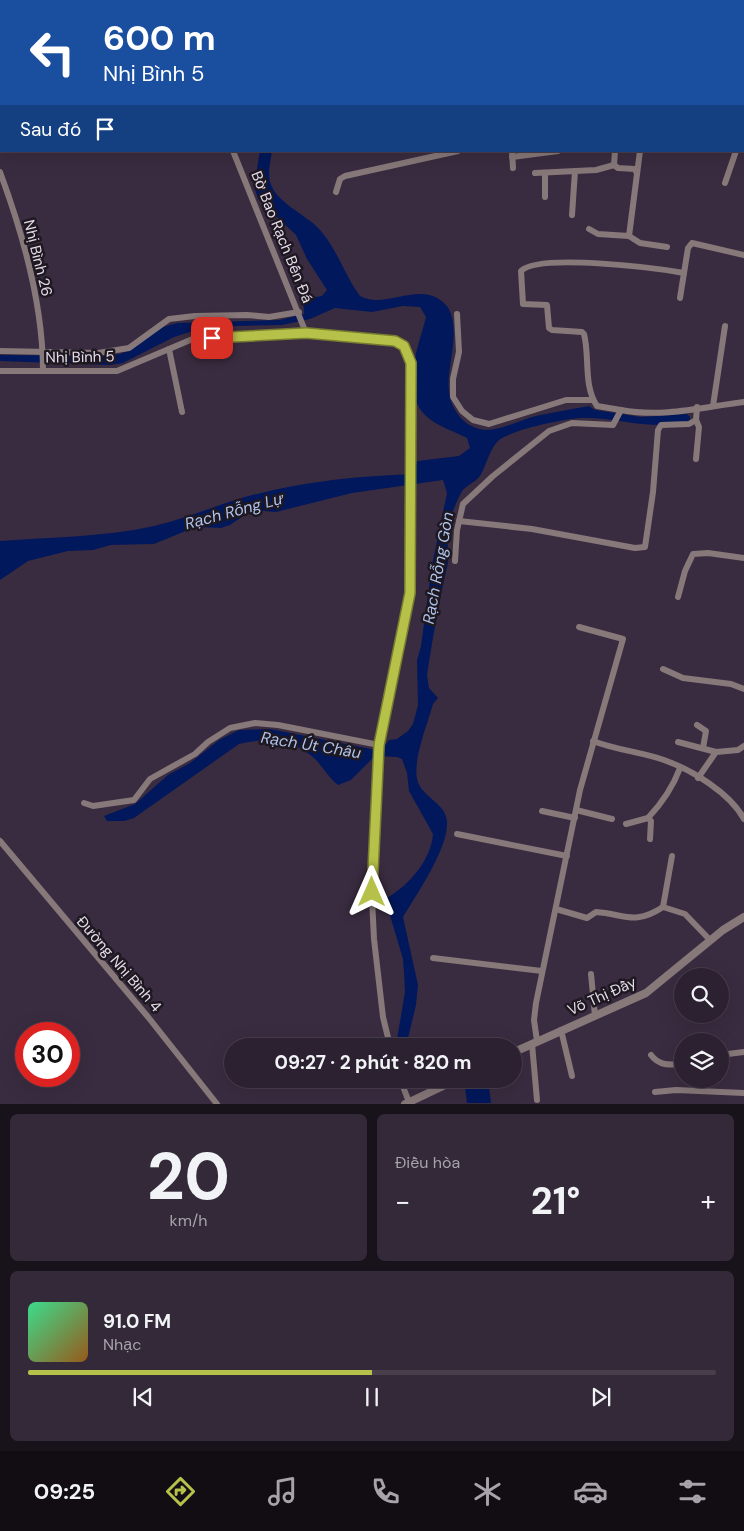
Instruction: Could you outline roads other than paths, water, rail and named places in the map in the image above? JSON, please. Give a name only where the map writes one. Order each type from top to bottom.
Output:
[{"type":"street","name":"Bờ Bao Rạch Bến Đá","points":[[233,152],[306,333]]},
{"type":"street","points":[[336,192],[340,179],[345,176],[453,152]]},
{"type":"street","points":[[513,168],[512,154],[543,152]]},
{"type":"street","points":[[614,165],[615,152]]},
{"type":"street","points":[[629,236],[640,152]]},
{"type":"street","points":[[726,183],[736,152]]},
{"type":"street","points":[[535,173],[596,170],[614,165],[618,168],[634,169],[637,174]]},
{"type":"street","points":[[572,215],[575,171]]},
{"type":"street","name":"Nhị Bình 26","points":[[0,172],[17,225],[38,310],[43,369]]},
{"type":"street","points":[[545,197],[546,173]]},
{"type":"street","points":[[589,229],[598,234],[629,236],[640,243],[668,247]]},
{"type":"street","points":[[680,298],[688,248],[692,243],[744,254]]},
{"type":"street","points":[[684,273],[605,264],[526,266],[521,271],[523,304],[547,304],[550,328],[552,330],[582,332],[584,334],[588,356],[588,378],[593,400],[597,406],[621,412],[654,413],[744,402]]},
{"type":"street","points":[[0,351],[98,353],[129,348],[169,319],[195,316],[248,315],[269,317],[299,313]]},
{"type":"street","points":[[457,314],[459,352],[453,379],[453,397],[462,411],[473,420],[489,424],[566,400],[593,400]]},
{"type":"street","points":[[713,406],[725,326]]},
{"type":"street","name":"Nhị Bình 5","points":[[0,371],[43,369],[117,371],[195,338],[306,333],[395,341],[404,346],[411,363],[410,593],[379,747]]},
{"type":"street","points":[[169,349],[182,412]]},
{"type":"street","points":[[696,458],[699,428],[696,420],[697,407]]},
{"type":"street","points":[[455,561],[459,521],[466,500],[549,431],[572,423],[609,426],[617,421],[621,412]]},
{"type":"street","points":[[459,521],[532,529],[636,548],[645,546],[653,492],[658,430],[661,425],[689,424],[696,420]]},
{"type":"street","points":[[678,597],[685,571],[693,554],[744,558]]},
{"type":"street","points":[[537,1100],[534,1020],[542,971],[576,810],[593,741],[623,639],[579,627]]},
{"type":"street","points":[[663,669],[683,678],[731,684],[744,689]]},
{"type":"street","points":[[84,802],[93,806],[134,800],[150,779],[195,754],[208,742],[230,728],[238,726],[255,723],[278,726],[379,747],[371,878],[374,939],[383,1017],[388,1038]]},
{"type":"street","points":[[696,725],[706,731],[703,748]]},
{"type":"street","points":[[593,741],[614,749],[664,760],[680,768],[718,790],[739,810],[744,819]]},
{"type":"street","points":[[678,742],[716,752],[738,750],[744,746]]},
{"type":"street","points":[[698,778],[716,752]]},
{"type":"street","points":[[626,824],[648,818],[674,784],[680,768]]},
{"type":"street","points":[[576,810],[612,819]]},
{"type":"street","points":[[542,811],[575,818]]},
{"type":"street","points":[[648,818],[651,821],[650,839]]},
{"type":"street","points":[[457,834],[567,856]]},
{"type":"street","name":"Đường Nhị Bình 4","points":[[0,841],[2,849],[148,1017],[217,1104]]},
{"type":"street","points":[[663,907],[672,856]]},
{"type":"street","points":[[556,909],[587,918],[596,912],[630,918],[644,917],[663,907],[685,914],[710,940]]},
{"type":"street","name":"Võ Thị Đầy","points":[[522,1048],[646,993],[710,940],[744,917]]},
{"type":"street","points":[[433,958],[542,971]]},
{"type":"street","points":[[591,974],[594,1016]]},
{"type":"street","points":[[560,1030],[572,1076]]},
{"type":"street","points":[[729,1054],[744,1052]]},
{"type":"street","points":[[651,1055],[654,1060],[669,1066],[674,1065]]},
{"type":"street","points":[[403,1088],[407,1103],[439,1088]]},
{"type":"street","points":[[655,1092],[676,1090],[744,1094]]},
{"type":"water","points":[[260,152],[272,152],[269,175],[276,194],[322,232],[360,296],[380,300],[424,294],[435,297],[448,307],[453,320],[454,336],[449,375],[450,399],[455,410],[468,424],[482,430],[492,430],[536,416],[589,406],[595,410],[641,417],[687,414],[690,417],[690,420],[678,424],[666,425],[584,418],[552,422],[513,433],[497,442],[480,476],[462,491],[456,504],[449,525],[448,563],[427,675],[429,688],[438,698],[433,704],[421,743],[416,774],[421,788],[444,811],[447,824],[446,835],[437,859],[403,917],[418,985],[416,1005],[408,1038],[397,1038],[405,992],[403,959],[389,912],[387,898],[418,871],[428,853],[433,834],[409,791],[407,773],[402,759],[375,756],[351,780],[338,785],[309,753],[300,748],[281,741],[271,740],[239,744],[134,818],[124,821],[107,821],[104,816],[135,804],[168,775],[190,763],[219,740],[239,730],[270,729],[376,750],[382,749],[389,740],[397,739],[408,731],[413,724],[418,705],[417,660],[421,646],[432,565],[447,493],[443,480],[352,493],[276,512],[252,510],[230,525],[221,528],[199,527],[154,544],[111,545],[93,550],[68,551],[28,561],[0,580],[0,541],[97,535],[135,530],[177,520],[245,497],[286,487],[349,478],[413,474],[417,461],[459,456],[470,448],[467,438],[430,420],[418,405],[414,394],[413,368],[426,317],[420,307],[403,306],[372,312],[335,308],[310,319],[282,325],[237,326],[190,332],[174,337],[123,363],[110,365],[0,361],[0,355],[102,356],[120,354],[130,350],[163,327],[177,323],[280,320],[304,314],[303,299],[322,296],[327,290],[307,259],[296,235],[258,199],[254,186]]},
{"type":"water","points":[[465,1088],[489,1088],[491,1103],[467,1103]]},
{"type":"water label","name":"Rạch Rỗng Lự","points":[[234,511]]},
{"type":"water label","name":"Rạch Rỗng Gòn","points":[[438,568]]},
{"type":"water label","name":"Rạch Út Châu","points":[[311,745]]}]
